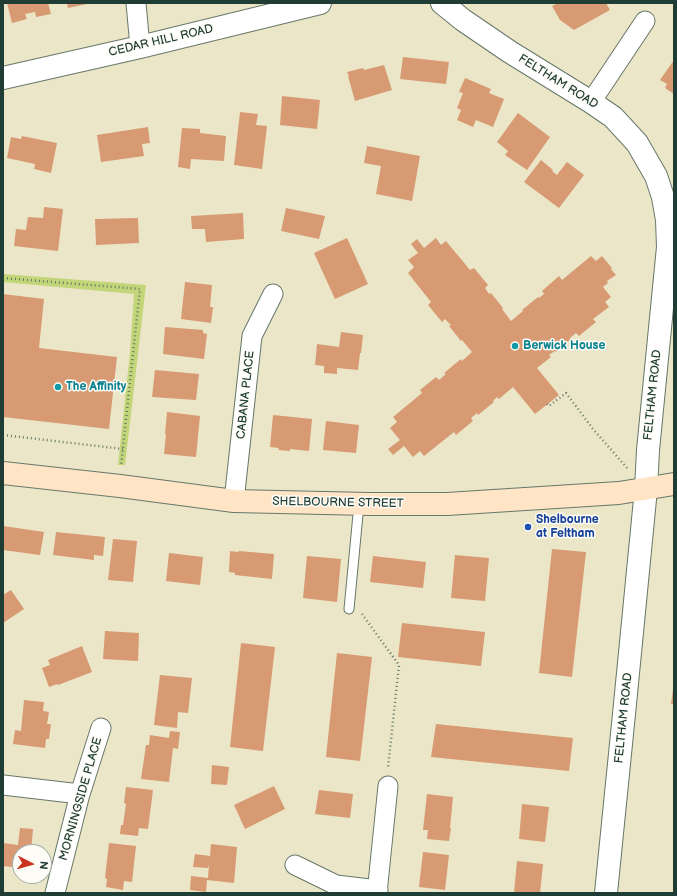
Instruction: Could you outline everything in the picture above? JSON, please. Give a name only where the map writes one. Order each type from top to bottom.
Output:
[{"type":"main road","name":"SHELBOURNE STREET","points":[[3,473],[234,500],[359,504],[447,504],[619,493],[674,484]]},
{"type":"street","points":[[136,3],[140,47]]},
{"type":"street","name":"CEDAR HILL ROAD","points":[[3,78],[140,47],[320,3]]},
{"type":"street","name":"FELTHAM ROAD","points":[[442,3],[462,20],[613,117],[637,143],[656,176],[663,197],[667,220],[668,247],[648,450],[646,489],[606,893]]},
{"type":"street","points":[[591,102],[645,21]]},
{"type":"street","name":"CABANA PLACE","points":[[234,500],[252,336],[273,294]]},
{"type":"street","name":"MORNINGSIDE PLACE","points":[[55,893],[80,794],[101,728]]},
{"type":"street","points":[[3,785],[80,794]]},
{"type":"street","points":[[295,865],[336,885],[378,891],[388,786]]},
{"type":"lane","points":[[354,609],[359,504]]},
{"type":"path","points":[[3,278],[140,289],[123,449],[3,436]]},
{"type":"path","points":[[547,404],[549,406],[566,393],[593,429],[646,489]]},
{"type":"path","points":[[354,609],[399,665],[387,780],[388,786]]},
{"type":"green space","points":[[3,274],[146,285],[125,465],[118,465],[130,353],[134,294],[3,282]]},
{"type":"building","points":[[7,3],[48,3],[51,14],[36,17],[35,12],[25,14],[27,19],[12,23]]},
{"type":"building","points":[[67,3],[87,3],[87,4],[68,8]]},
{"type":"building","points":[[558,3],[606,3],[610,10],[574,30],[560,20],[552,6]]},
{"type":"building","points":[[403,57],[449,62],[446,84],[400,79]]},
{"type":"building","points":[[674,60],[674,94],[665,88],[667,84],[660,80]]},
{"type":"building","points":[[384,65],[392,90],[355,101],[347,72]]},
{"type":"building","points":[[465,78],[491,89],[489,93],[504,99],[493,127],[476,120],[473,127],[457,120],[461,110],[457,108],[463,93],[459,92]]},
{"type":"building","points":[[282,96],[320,100],[317,129],[280,125]]},
{"type":"building","points":[[240,112],[258,114],[256,125],[267,126],[262,169],[234,165]]},
{"type":"building","points":[[518,113],[550,137],[527,170],[505,155],[508,151],[497,142]]},
{"type":"building","points":[[148,127],[150,143],[142,144],[144,156],[101,162],[97,135]]},
{"type":"building","points":[[182,128],[200,129],[200,133],[226,136],[224,161],[191,159],[190,169],[178,167]]},
{"type":"building","points":[[22,136],[57,143],[51,173],[34,169],[35,164],[7,158],[11,137],[21,139]]},
{"type":"building","points":[[367,146],[420,156],[412,201],[376,194],[381,166],[364,163]]},
{"type":"building","points":[[541,160],[557,175],[567,162],[584,175],[559,208],[524,182]]},
{"type":"building","points":[[44,207],[63,209],[58,251],[14,246],[16,229],[26,230],[28,217],[43,218]]},
{"type":"building","points":[[286,208],[325,216],[319,239],[281,231]]},
{"type":"building","points":[[243,213],[244,239],[206,242],[205,229],[192,229],[191,216]]},
{"type":"building","points":[[138,218],[139,243],[96,245],[95,219]]},
{"type":"building","points":[[347,238],[368,284],[335,299],[314,253]]},
{"type":"building","name":"Berwick House","points":[[436,238],[441,245],[446,241],[470,270],[474,268],[488,285],[485,288],[489,294],[491,293],[511,321],[523,311],[522,310],[544,294],[542,291],[559,276],[562,280],[591,256],[596,261],[602,256],[616,275],[607,281],[608,283],[603,287],[611,297],[605,302],[609,307],[593,319],[596,322],[579,336],[576,333],[556,352],[555,351],[549,355],[551,357],[537,368],[559,395],[535,414],[513,387],[499,399],[497,397],[493,401],[494,402],[478,415],[477,413],[471,418],[473,421],[456,435],[454,432],[424,456],[420,451],[413,457],[404,446],[393,455],[388,449],[400,440],[390,428],[397,422],[393,417],[422,393],[420,390],[436,377],[439,380],[446,374],[444,373],[472,352],[449,326],[451,325],[445,319],[442,322],[428,305],[431,302],[408,273],[414,267],[408,260],[418,253],[411,244],[417,239],[424,248]]},
{"type":"building","points":[[185,282],[212,285],[210,307],[213,307],[211,323],[181,319]]},
{"type":"building","name":"The Affinity","points":[[3,294],[44,299],[39,348],[117,357],[109,429],[3,417]]},
{"type":"building","points":[[165,327],[203,330],[203,333],[207,334],[204,359],[163,354]]},
{"type":"building","points":[[341,332],[363,335],[358,370],[337,368],[337,374],[324,373],[324,366],[315,365],[317,344],[339,347]]},
{"type":"building","points":[[155,370],[199,374],[196,400],[152,397]]},
{"type":"building","points":[[167,412],[200,416],[196,457],[164,454]]},
{"type":"building","points":[[273,415],[312,419],[309,451],[290,449],[290,451],[278,450],[279,448],[270,447]]},
{"type":"building","points":[[326,421],[359,425],[356,453],[323,450]]},
{"type":"building","points":[[3,526],[44,532],[40,555],[3,550]]},
{"type":"building","points":[[56,532],[105,537],[103,556],[94,555],[94,560],[53,555]]},
{"type":"building","points":[[113,539],[137,541],[133,582],[108,580]]},
{"type":"building","points":[[552,549],[586,552],[572,677],[539,673]]},
{"type":"building","points":[[230,551],[274,554],[272,579],[235,575],[235,573],[229,572]]},
{"type":"building","points":[[169,553],[203,557],[200,585],[166,581]]},
{"type":"building","points":[[455,555],[489,558],[485,601],[451,598]]},
{"type":"building","points":[[307,556],[341,559],[337,602],[303,598]]},
{"type":"building","points":[[373,556],[426,562],[423,588],[370,582]]},
{"type":"building","points":[[11,590],[24,609],[3,623],[3,595]]},
{"type":"building","points":[[402,623],[485,632],[481,666],[398,657]]},
{"type":"building","points":[[105,631],[139,633],[138,661],[103,659]]},
{"type":"building","points":[[241,643],[275,647],[263,751],[230,747]]},
{"type":"building","points":[[82,646],[92,672],[49,687],[42,668],[50,665],[48,660]]},
{"type":"building","points":[[337,653],[372,657],[360,761],[326,757]]},
{"type":"building","points":[[160,675],[192,678],[188,713],[178,712],[177,728],[154,725]]},
{"type":"building","points":[[673,689],[674,704],[671,704]]},
{"type":"building","points":[[24,700],[44,702],[43,711],[49,712],[47,724],[51,724],[49,739],[46,739],[45,748],[13,744],[15,730],[21,731]]},
{"type":"building","points":[[436,724],[573,738],[569,771],[431,757]]},
{"type":"building","points":[[170,731],[180,732],[178,749],[173,748],[169,782],[141,779],[146,745],[149,745],[150,735],[169,738]]},
{"type":"building","points":[[212,765],[229,767],[227,785],[211,784]]},
{"type":"building","points":[[274,786],[285,809],[245,829],[234,805]]},
{"type":"building","points":[[126,787],[153,790],[148,829],[139,828],[138,836],[120,834],[126,804],[124,803]]},
{"type":"building","points":[[319,790],[353,794],[350,818],[315,814]]},
{"type":"building","points":[[427,794],[453,797],[449,841],[427,839],[428,830],[423,830]]},
{"type":"building","points":[[522,804],[549,807],[545,842],[519,839]]},
{"type":"building","points":[[20,828],[33,829],[32,844],[18,844]]},
{"type":"building","points":[[3,843],[12,844],[12,867],[3,866]]},
{"type":"building","points":[[109,843],[136,846],[132,882],[124,881],[123,890],[106,887],[107,879],[105,878]]},
{"type":"building","points":[[211,844],[237,847],[234,883],[207,880],[206,892],[190,890],[191,876],[208,878],[209,864],[208,868],[193,867],[195,854],[210,856]]},
{"type":"building","points":[[423,852],[449,855],[445,890],[419,887]]},
{"type":"building","points":[[517,861],[543,864],[540,893],[514,893]]},
{"type":"place","name":"Berwick House","points":[[515,346]]},
{"type":"place","name":"The Affinity","points":[[58,387]]},
{"type":"place","name":"Shelbourne at Feltham","points":[[528,527]]}]
